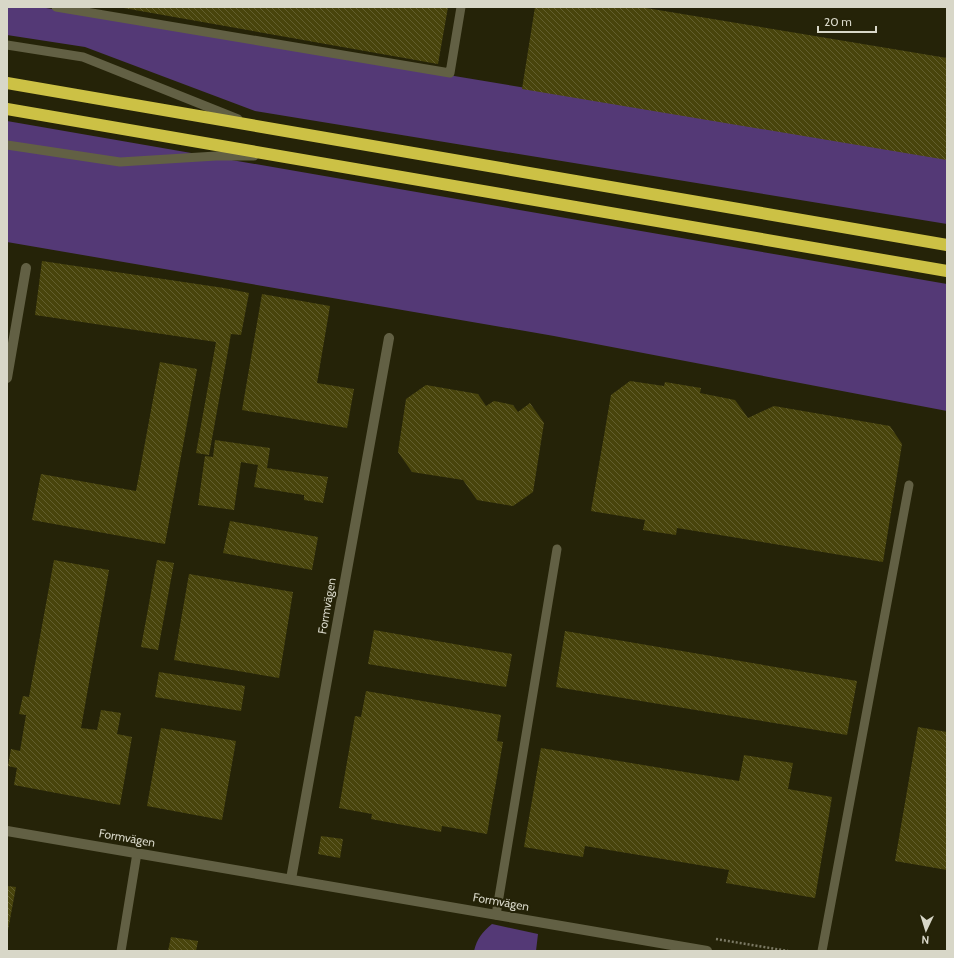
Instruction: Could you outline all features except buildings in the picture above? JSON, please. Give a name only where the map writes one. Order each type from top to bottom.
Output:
[{"type":"highway","points":[[7,83],[947,244]]},
{"type":"highway","points":[[7,109],[947,271]]},
{"type":"street","points":[[7,378],[26,268]]},
{"type":"street","name":"Formvägen","points":[[291,880],[389,338]]},
{"type":"street","name":"Formvägen","points":[[7,831],[707,951]]},
{"type":"lane","points":[[56,7],[87,10],[450,73],[461,7]]},
{"type":"lane","points":[[7,45],[83,57],[248,124]]},
{"type":"lane","points":[[7,145],[120,162],[216,156],[278,156]]},
{"type":"lane","points":[[822,951],[909,485]]},
{"type":"lane","points":[[496,915],[557,548]]},
{"type":"lane","points":[[121,951],[137,853]]},
{"type":"shaded area","points":[[7,7],[40,7],[947,158],[947,224],[255,111],[85,47],[7,35]]},
{"type":"shaded area","points":[[7,121],[947,284],[947,411],[554,336],[7,242]]},
{"type":"shaded area","points":[[492,924],[538,934],[536,951],[474,951],[480,936]]}]
